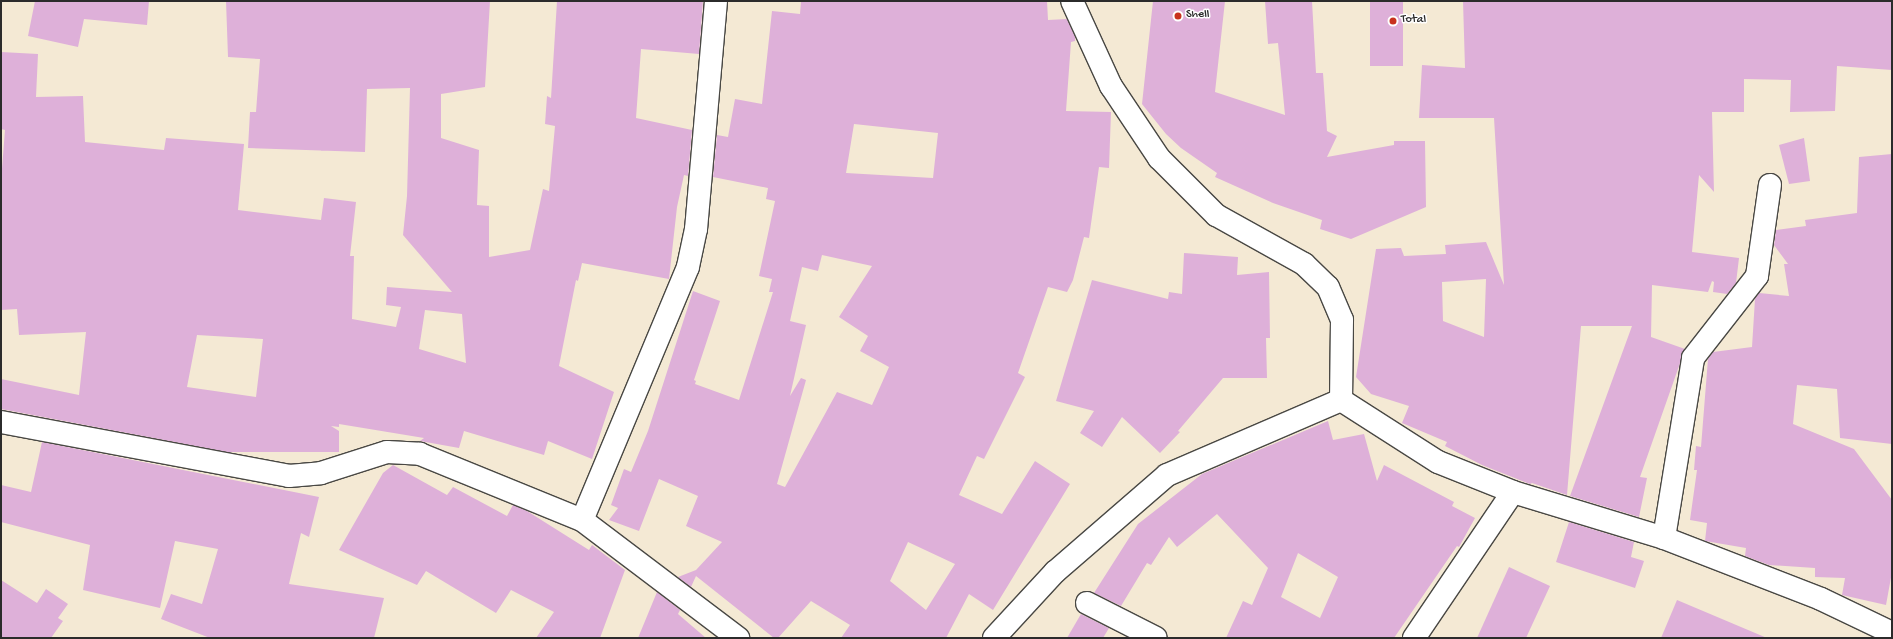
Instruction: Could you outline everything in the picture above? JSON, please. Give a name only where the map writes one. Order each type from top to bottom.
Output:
[{"type":"street","points":[[582,520],[688,268],[696,229],[716,1]]},
{"type":"street","points":[[1072,1],[1112,86],[1159,158],[1216,215],[1304,264],[1328,287],[1342,320],[1341,400]]},
{"type":"street","points":[[1664,538],[1693,358],[1757,276],[1770,185]]},
{"type":"street","points":[[1341,400],[1438,462],[1513,492],[1664,538],[1821,599],[1892,633]]},
{"type":"street","points":[[994,638],[1055,572],[1167,476],[1341,400]]},
{"type":"street","points":[[1,422],[289,476],[321,473],[387,452],[420,454],[582,520],[738,638]]},
{"type":"street","points":[[1414,638],[1513,492]]},
{"type":"street","points":[[1087,603],[1156,638]]},
{"type":"building","points":[[35,1],[149,1],[147,25],[84,19],[78,47],[28,36]]},
{"type":"building","points":[[226,1],[490,1],[485,87],[441,94],[441,138],[479,150],[477,205],[489,206],[489,257],[530,250],[543,189],[549,191],[555,126],[545,124],[547,96],[551,98],[557,1],[703,1],[699,54],[641,49],[636,118],[692,130],[688,176],[684,175],[677,207],[669,279],[582,263],[578,281],[576,280],[559,366],[614,392],[592,459],[548,441],[544,455],[464,431],[459,448],[420,441],[424,438],[339,424],[339,427],[331,426],[339,431],[339,452],[227,452],[1,409],[1,379],[79,395],[86,332],[19,335],[17,309],[1,310],[1,181],[5,130],[1,129],[1,52],[38,54],[36,97],[83,96],[85,142],[164,150],[166,138],[244,144],[238,210],[321,220],[324,198],[356,202],[350,256],[354,256],[352,319],[396,327],[401,307],[386,305],[387,287],[452,292],[403,235],[407,196],[410,88],[367,89],[365,152],[248,148],[250,112],[256,112],[260,59],[228,57]],"holes":[[[425,310],[462,314],[466,363],[419,349]],[[197,335],[263,339],[256,397],[187,387]]]},
{"type":"building","points":[[801,1],[1047,1],[1048,20],[1067,19],[1075,37],[1075,41],[1071,42],[1066,111],[1111,112],[1109,168],[1099,167],[1089,238],[1084,237],[1073,280],[1067,292],[1048,287],[1018,373],[1025,377],[984,459],[977,456],[959,495],[1002,514],[1035,461],[1070,484],[993,610],[969,594],[946,638],[841,638],[850,625],[811,601],[778,638],[774,638],[696,576],[691,587],[678,577],[696,570],[722,542],[686,526],[698,496],[659,479],[639,531],[609,520],[618,508],[611,505],[624,469],[631,472],[648,431],[693,291],[720,301],[694,380],[696,381],[695,384],[739,400],[773,292],[769,292],[772,279],[759,276],[775,201],[766,199],[768,188],[713,177],[717,135],[728,137],[735,99],[762,104],[772,11],[800,14]],"holes":[[[854,124],[938,133],[933,178],[846,173]],[[822,255],[872,266],[839,317],[868,336],[860,351],[889,367],[872,405],[837,392],[785,487],[777,484],[806,380],[801,378],[790,396],[806,325],[790,321],[802,267],[818,271]],[[908,542],[955,564],[926,610],[890,581]]]},
{"type":"building","points":[[1153,1],[1225,1],[1215,92],[1285,115],[1278,43],[1268,44],[1265,1],[1312,1],[1316,73],[1323,73],[1327,131],[1337,136],[1327,157],[1394,145],[1394,141],[1425,141],[1426,207],[1351,239],[1320,229],[1322,220],[1273,203],[1215,177],[1217,173],[1181,148],[1166,134],[1142,104]]},
{"type":"building","points":[[1370,1],[1403,1],[1403,66],[1370,66]]},
{"type":"building","points":[[1463,1],[1892,1],[1892,70],[1837,66],[1835,111],[1790,112],[1791,80],[1744,79],[1744,112],[1712,112],[1714,192],[1699,175],[1692,252],[1739,258],[1736,283],[1727,294],[1713,292],[1714,282],[1712,281],[1708,292],[1652,285],[1651,337],[1685,349],[1640,477],[1647,478],[1639,517],[1570,496],[1632,326],[1581,326],[1567,495],[1532,483],[1530,484],[1482,465],[1445,446],[1447,442],[1402,423],[1409,406],[1371,394],[1356,377],[1376,249],[1401,248],[1404,256],[1446,254],[1445,245],[1486,242],[1504,285],[1494,118],[1419,118],[1422,65],[1465,68]],"holes":[[[1486,279],[1484,337],[1443,321],[1442,282]]]},
{"type":"building","points":[[1804,138],[1810,181],[1789,184],[1779,145]]},
{"type":"building","points":[[1892,154],[1892,444],[1840,438],[1837,389],[1797,385],[1793,424],[1854,449],[1892,500],[1892,572],[1886,605],[1842,595],[1845,578],[1815,577],[1815,568],[1769,565],[1745,556],[1746,548],[1705,541],[1707,523],[1690,520],[1697,470],[1694,470],[1696,446],[1701,447],[1708,359],[1713,352],[1752,347],[1755,299],[1759,293],[1789,296],[1784,264],[1788,264],[1774,245],[1776,230],[1806,226],[1805,220],[1857,213],[1859,157]]},
{"type":"building","points":[[1184,253],[1238,257],[1237,275],[1269,272],[1270,338],[1266,338],[1267,378],[1223,378],[1178,431],[1180,432],[1160,453],[1122,417],[1102,447],[1080,433],[1094,411],[1056,401],[1092,280],[1168,299],[1169,292],[1182,294]]},
{"type":"building","points":[[1328,421],[1333,440],[1364,434],[1377,481],[1384,465],[1454,502],[1452,506],[1475,518],[1459,547],[1457,546],[1394,638],[1226,638],[1243,601],[1252,605],[1268,568],[1217,514],[1177,547],[1169,537],[1151,565],[1147,563],[1121,606],[1094,593],[1138,524],[1202,474]],"holes":[[[1298,553],[1338,577],[1320,618],[1281,597]]]},
{"type":"building","points":[[42,442],[319,497],[309,537],[301,533],[289,584],[384,598],[374,638],[210,638],[161,619],[171,594],[202,604],[218,549],[175,541],[160,608],[83,590],[90,545],[1,522],[1,485],[31,492]]},
{"type":"building","points":[[393,465],[447,495],[453,487],[507,516],[513,505],[527,511],[589,550],[592,545],[625,570],[600,638],[536,638],[554,612],[511,590],[496,613],[426,571],[417,585],[339,550],[383,473]]},
{"type":"building","points":[[1569,522],[1634,542],[1631,557],[1644,561],[1635,588],[1556,562]]},
{"type":"building","points":[[1509,567],[1550,586],[1526,638],[1477,638]]},
{"type":"building","points":[[1,580],[37,603],[46,589],[68,604],[58,618],[63,621],[51,638],[1,638]]},
{"type":"building","points":[[657,592],[680,610],[678,614],[706,638],[638,638]]},
{"type":"building","points":[[1677,600],[1767,638],[1661,638]]},
{"type":"building","points":[[1081,614],[1109,628],[1103,638],[1067,638]]},
{"type":"place","name":"Shell","points":[[1178,16]]},
{"type":"place","name":"Total","points":[[1393,21]]}]
